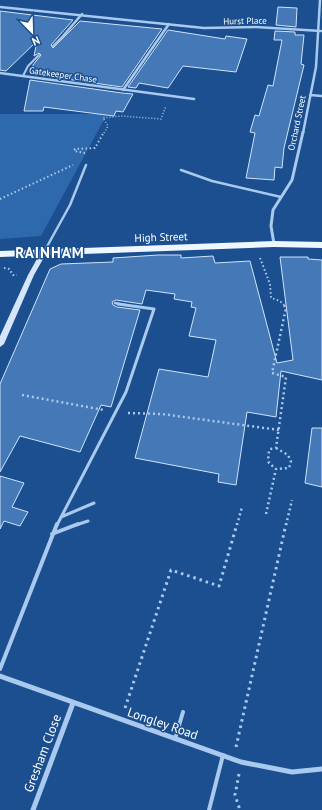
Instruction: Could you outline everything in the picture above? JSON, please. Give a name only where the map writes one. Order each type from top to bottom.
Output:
[{"type":"main road","name":"High Street","points":[[0,254],[274,244],[322,245]]},
{"type":"main road","points":[[0,344],[31,275],[44,252]]},
{"type":"street","name":"Orchard Street","points":[[274,244],[271,214],[273,208],[290,184],[310,95],[321,31],[320,0]]},
{"type":"street","name":"Hurst Place","points":[[0,7],[82,14],[204,28],[256,27],[321,31]]},
{"type":"street","points":[[64,35],[82,14]]},
{"type":"street","points":[[123,90],[169,24]]},
{"type":"street","name":"Gatekeeper Chase","points":[[0,73],[170,97],[194,99]]},
{"type":"street","points":[[310,95],[322,96]]},
{"type":"street","name":"Longley Road","points":[[0,676],[241,762],[271,770],[293,772],[322,769]]},
{"type":"street","name":"Gresham Close","points":[[32,810],[73,703]]},
{"type":"lane","points":[[53,46],[64,35]]},
{"type":"lane","points":[[23,76],[28,66],[39,55]]},
{"type":"lane","points":[[44,252],[70,205],[86,165]]},
{"type":"lane","points":[[181,170],[212,181],[281,197]]},
{"type":"lane","points":[[0,669],[60,517],[114,412],[126,392],[154,309],[115,303]]},
{"type":"lane","points":[[60,517],[94,503]]},
{"type":"lane","points":[[52,535],[88,521]]},
{"type":"lane","points":[[175,739],[183,712]]},
{"type":"lane","points":[[209,810],[223,755]]},
{"type":"path","points":[[88,153],[74,151],[75,148],[96,148],[108,126],[103,118],[120,116],[161,119],[170,97]]},
{"type":"path","points":[[80,158],[83,153]]},
{"type":"path","points":[[0,198],[11,192],[26,188],[77,163]]},
{"type":"path","points":[[259,256],[270,284],[271,298],[281,301],[284,303],[286,308],[272,373],[286,377],[276,448]]},
{"type":"path","points":[[0,268],[8,269],[13,275],[31,275]]},
{"type":"path","points":[[22,395],[114,412],[162,414],[279,430]]},
{"type":"path","points":[[276,448],[288,454],[291,462],[289,468],[273,468],[267,460],[267,454],[270,449],[276,448]]},
{"type":"path","points":[[266,514],[276,469]]},
{"type":"path","points":[[234,759],[248,690],[292,500]]},
{"type":"path","points":[[121,720],[171,570],[220,586],[242,508]]},
{"type":"path","points":[[240,810],[236,795],[241,762]]},
{"type":"shaded area","points":[[0,114],[107,114],[41,236],[0,239]]},
{"type":"building","points":[[278,7],[297,8],[296,27],[276,25]]},
{"type":"building","points":[[0,11],[73,20],[51,45],[53,48],[80,21],[162,29],[122,87],[31,74],[33,65],[41,55],[39,53],[34,56],[37,41],[6,71],[0,70]]},
{"type":"building","points":[[168,30],[225,39],[226,36],[247,39],[236,72],[183,66],[168,88],[139,83],[136,88],[128,87]]},
{"type":"building","points":[[275,31],[295,32],[295,35],[304,35],[301,64],[304,65],[284,148],[282,168],[275,167],[274,180],[246,178],[255,133],[250,132],[255,115],[259,116],[268,85],[273,86],[282,40],[274,40]]},
{"type":"building","points":[[30,80],[133,94],[123,112],[116,111],[114,116],[44,107],[43,111],[24,111]]},
{"type":"building","points":[[181,255],[181,258],[213,256],[215,263],[250,261],[277,363],[293,360],[280,257],[308,257],[308,259],[322,260],[322,380],[281,371],[276,417],[247,412],[236,485],[218,482],[219,474],[135,458],[159,369],[208,377],[216,340],[189,336],[196,308],[191,307],[192,302],[174,299],[175,294],[146,290],[142,304],[116,300],[112,302],[113,305],[117,307],[140,310],[111,407],[101,405],[80,452],[20,436],[0,472],[0,384],[50,269],[61,264],[113,262],[113,258]]},
{"type":"building","points":[[312,428],[322,428],[322,487],[305,483]]},
{"type":"building","points":[[0,476],[24,483],[12,507],[28,512],[20,526],[4,521],[0,529]]},
{"type":"district","name":"RAINHAM","points":[[50,253]]}]
